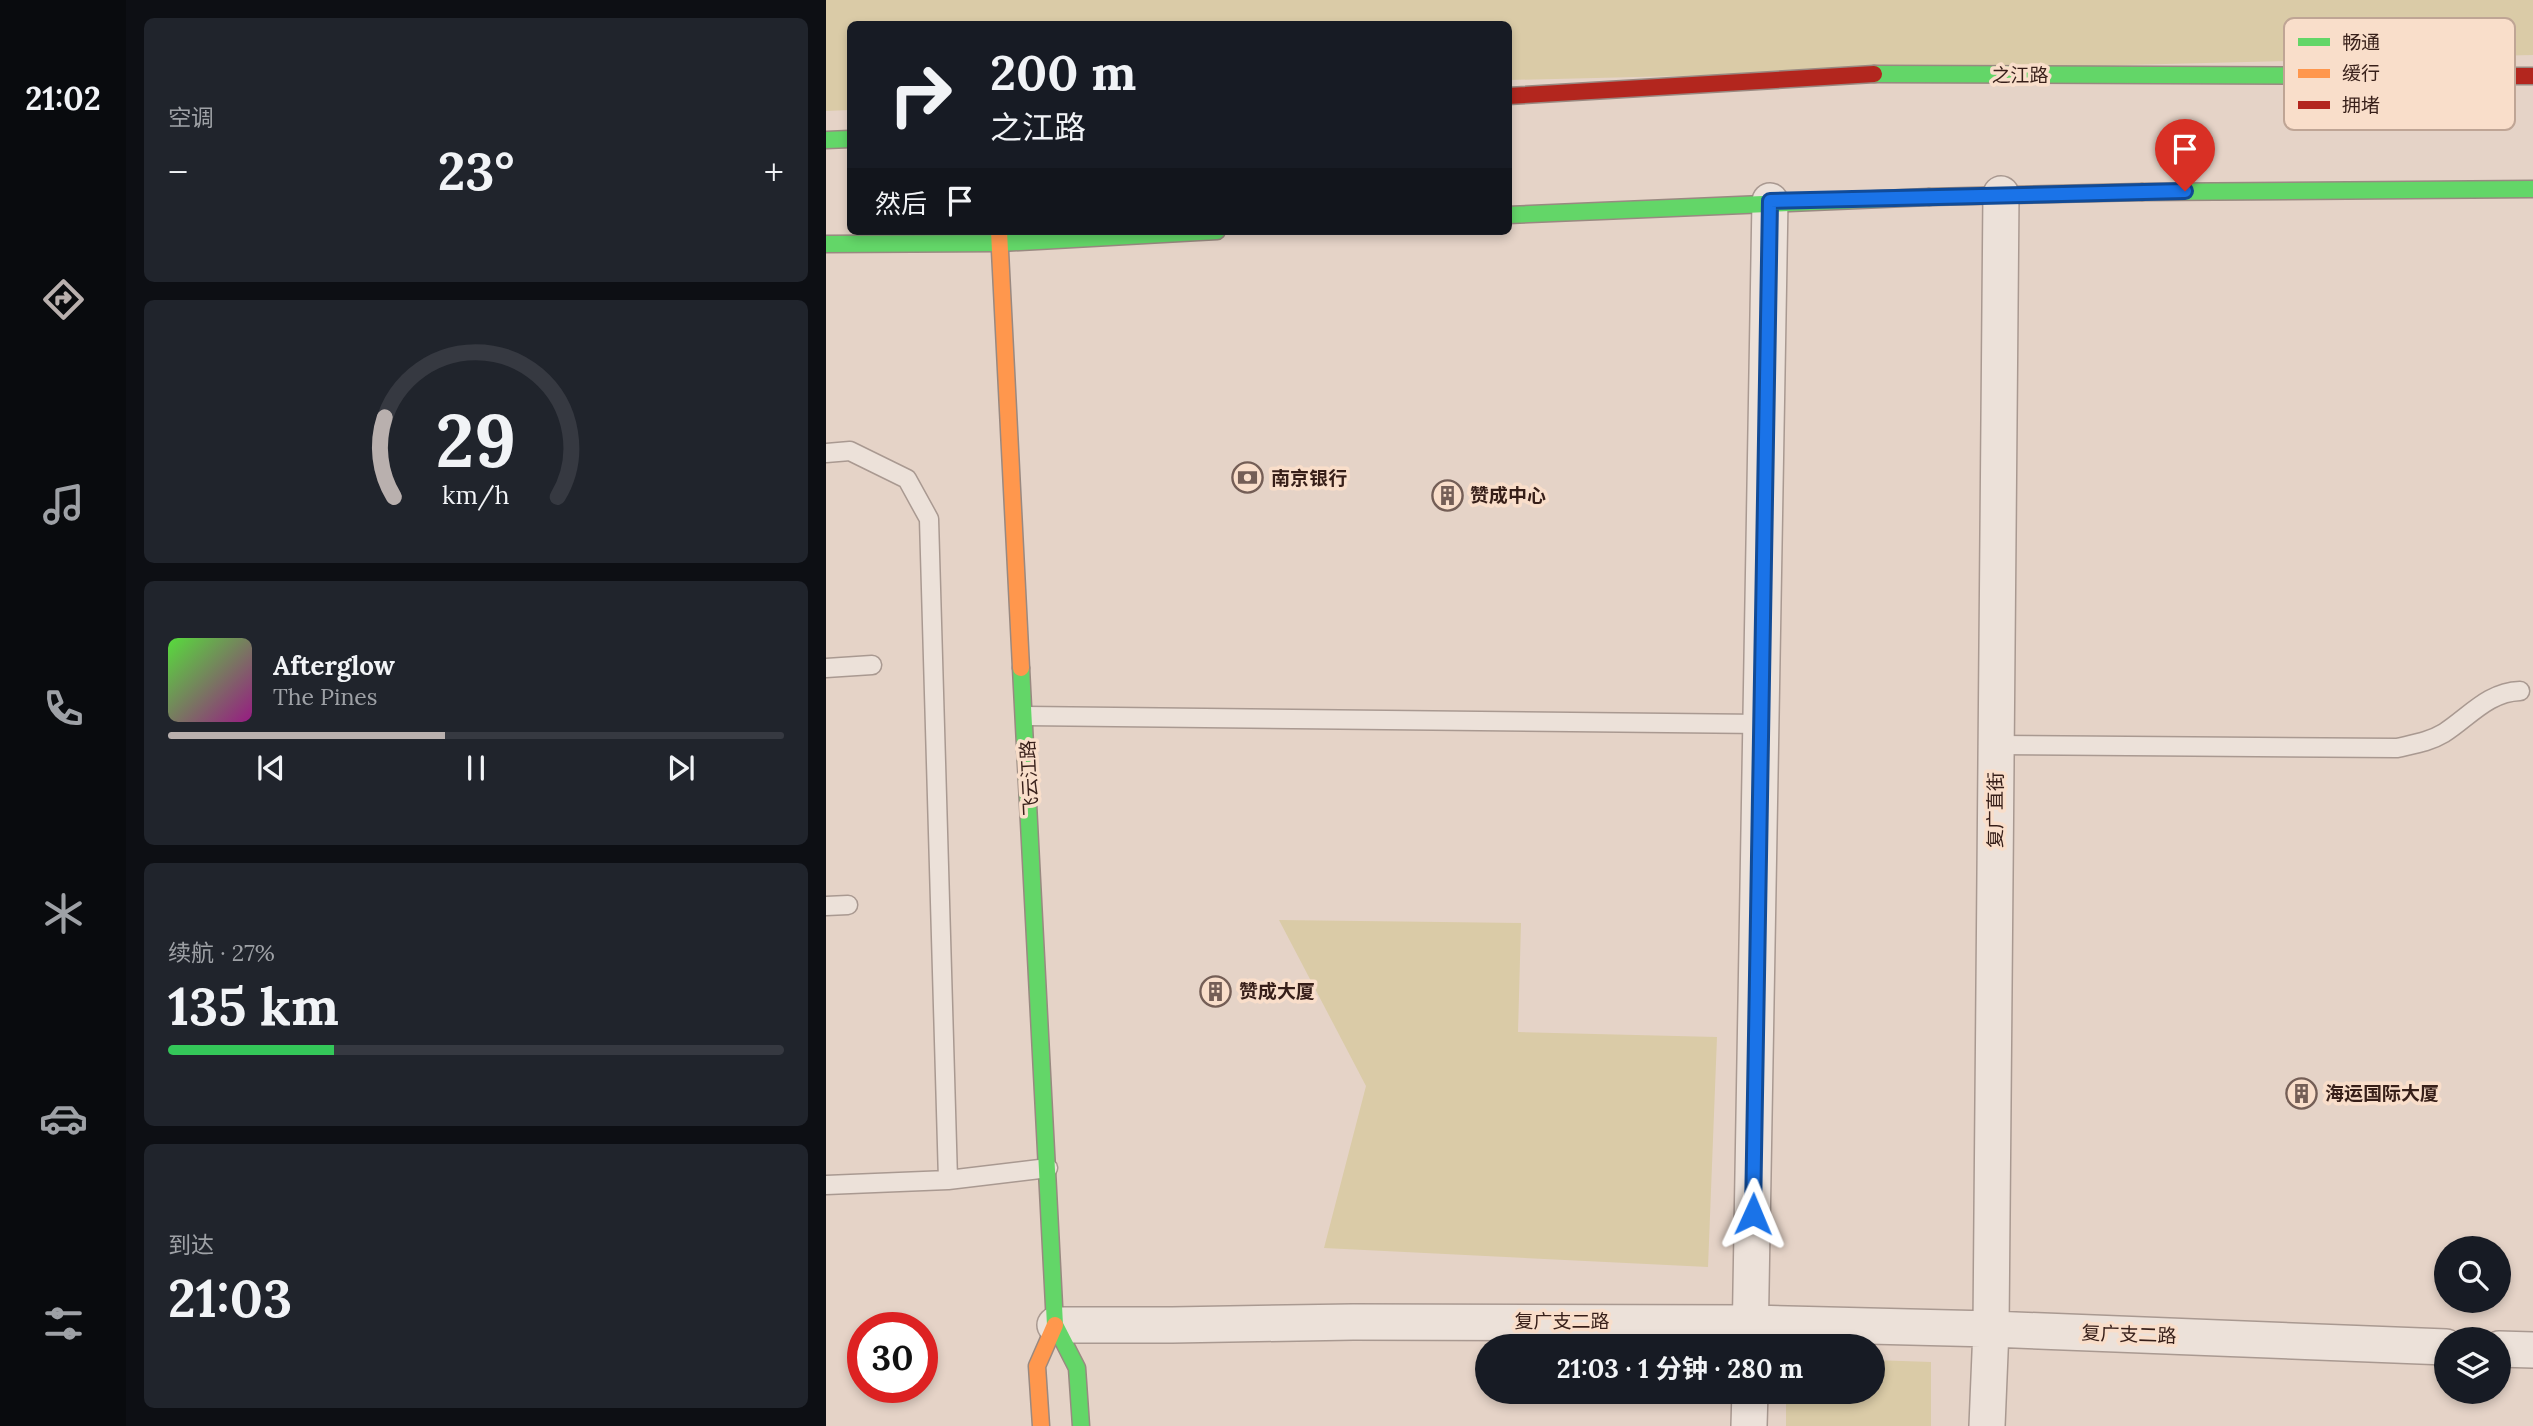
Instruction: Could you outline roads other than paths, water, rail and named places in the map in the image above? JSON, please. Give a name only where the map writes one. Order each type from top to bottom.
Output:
[{"type":"main road","name":"之江路","points":[[1512,96],[1847,74],[2284,75]]},
{"type":"main road","name":"之江路","points":[[2515,76],[2533,76]]},
{"type":"main road","points":[[826,140],[847,139]]},
{"type":"main road","points":[[1512,215],[1770,201],[2001,194],[2343,188],[2533,189]]},
{"type":"main road","points":[[826,244],[1072,235]]},
{"type":"main road","name":"飞云江路","points":[[999,237],[1026,716],[1055,1325],[1077,1368],[1081,1426]]},
{"type":"main road","name":"飞云江路","points":[[1041,1426],[1037,1366],[1055,1325]]},
{"type":"street","name":"复广直街","points":[[1987,1426],[1991,1329],[2001,194]]},
{"type":"street","points":[[1751,1334],[1770,201]]},
{"type":"street","name":"复广支二路","points":[[1055,1325],[1353,1321],[1751,1334],[1991,1329],[2434,1347]]},
{"type":"street","points":[[2511,1349],[2533,1350]]},
{"type":"street","points":[[1749,1426],[1750,1404]]},
{"type":"lane","points":[[826,453],[850,451],[907,479],[929,519],[948,1180]]},
{"type":"lane","points":[[826,668],[872,665]]},
{"type":"lane","points":[[1996,745],[2397,748],[2424,743],[2445,732],[2494,697],[2510,691],[2520,691]]},
{"type":"lane","points":[[1026,716],[1762,724]]},
{"type":"lane","points":[[826,906],[848,905]]},
{"type":"lane","points":[[826,1185],[948,1180],[1048,1168]]},
{"type":"place","name":"南京银行","points":[[1248,478]]},
{"type":"place","name":"赞成中心","points":[[1447,495]]},
{"type":"place","name":"赞成大厦","points":[[1216,991]]},
{"type":"place","name":"海运国际大厦","points":[[2302,1093]]}]
